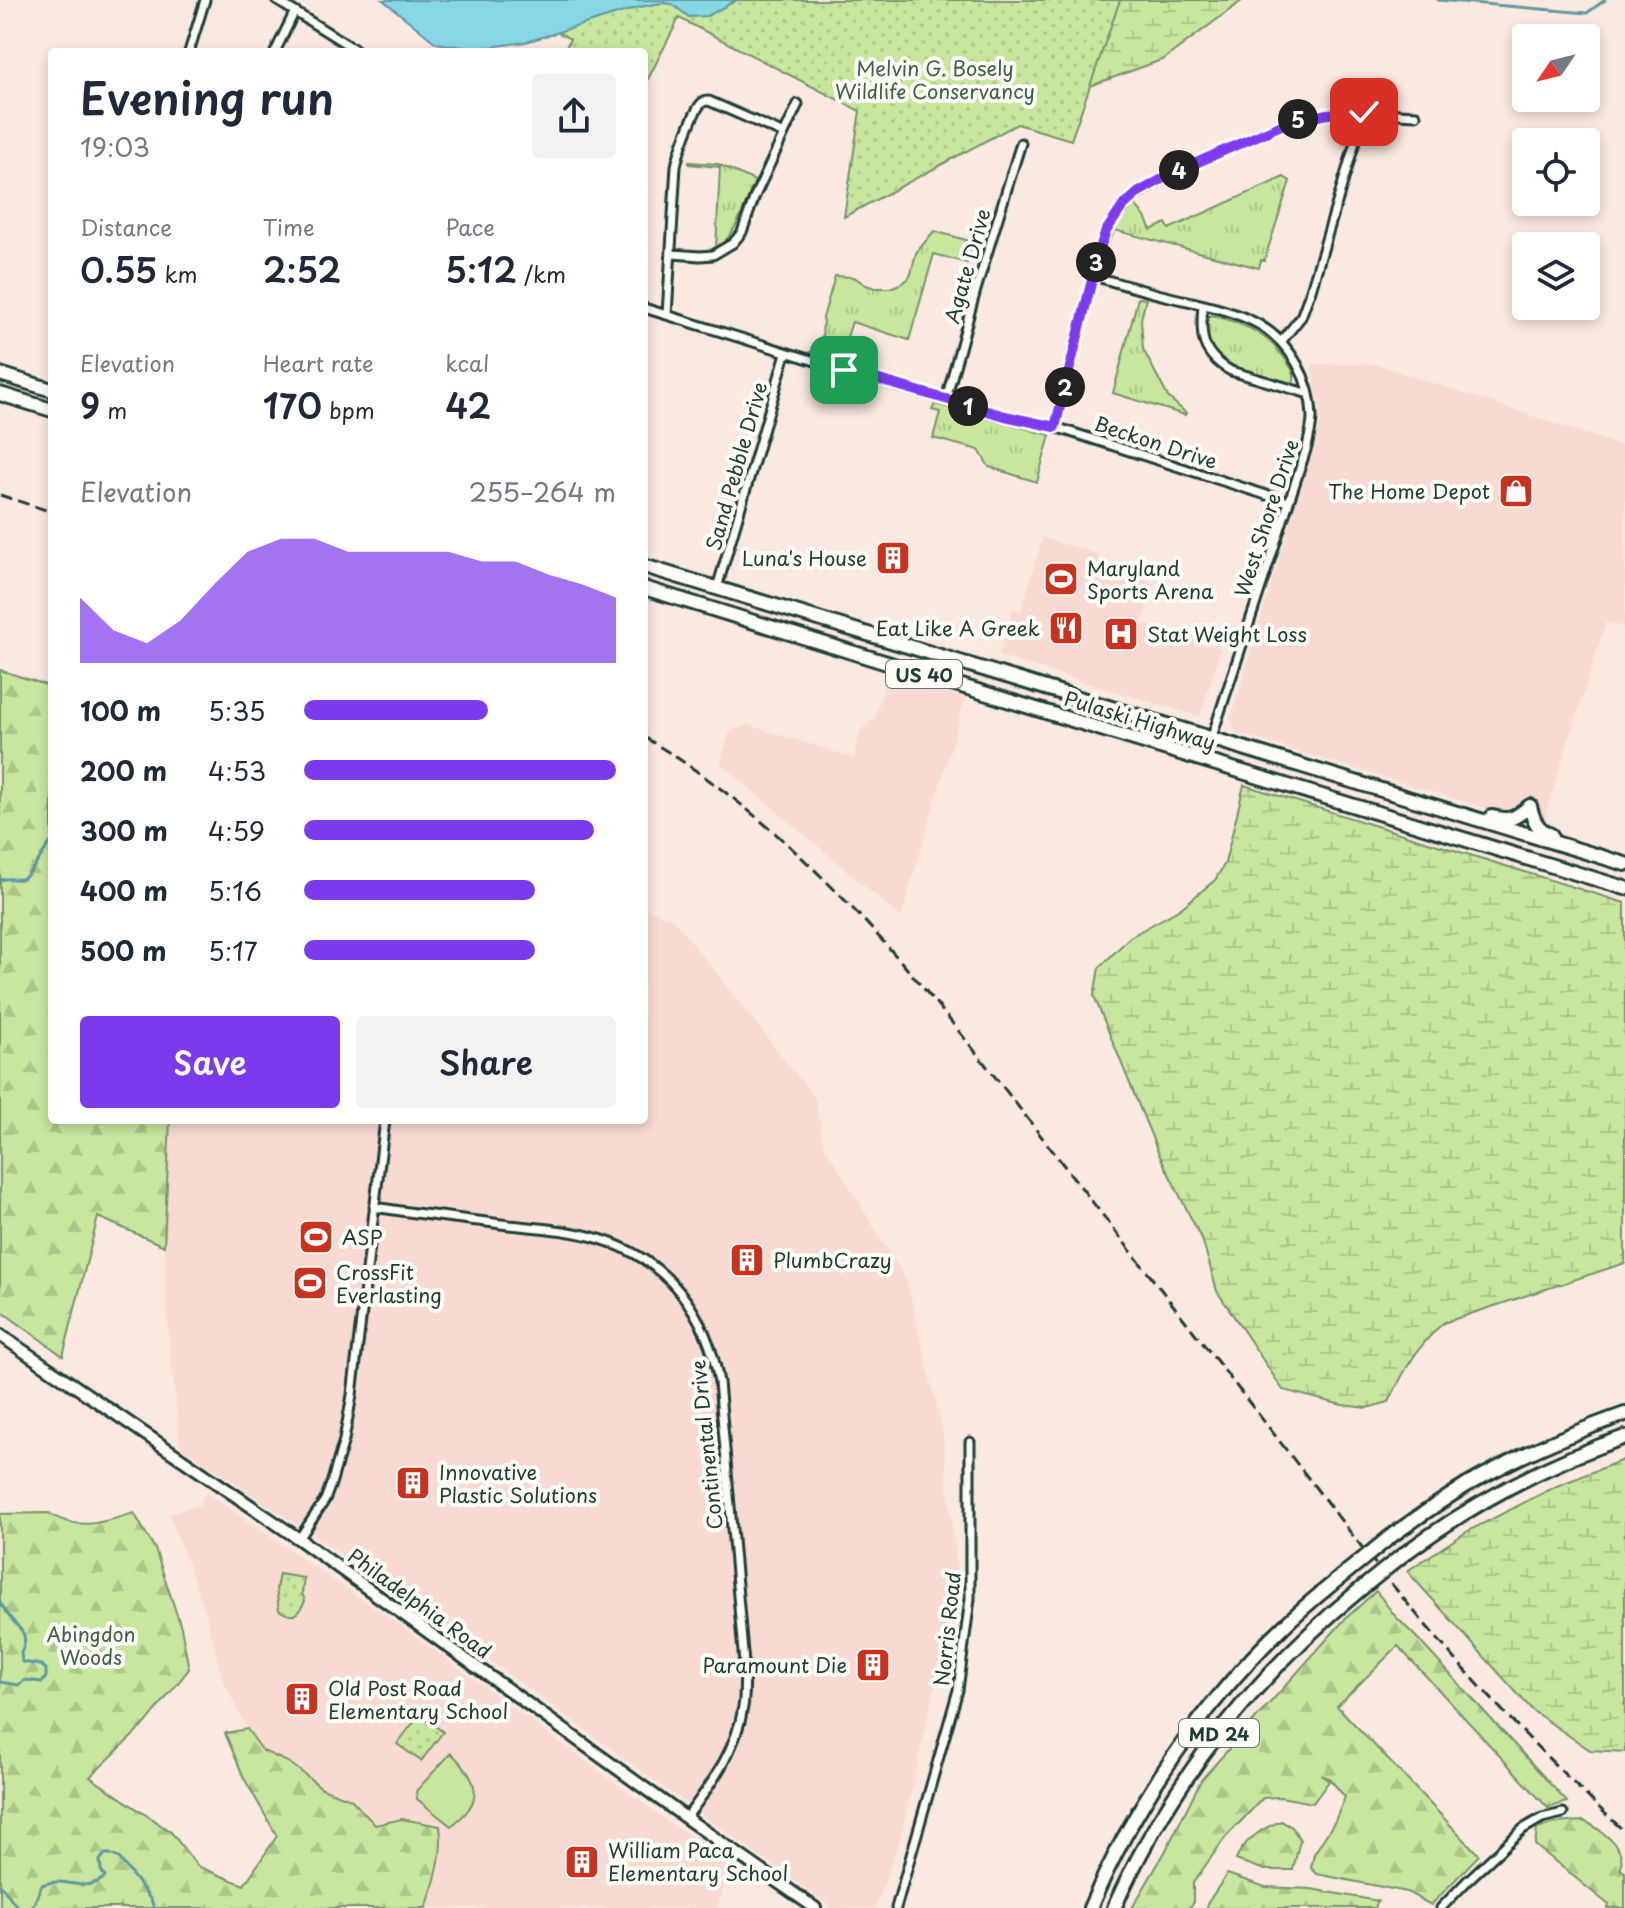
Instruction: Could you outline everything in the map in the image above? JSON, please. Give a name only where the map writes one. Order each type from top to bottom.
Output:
[{"type":"highway","points":[[0,374],[48,389]]},
{"type":"highway","points":[[0,394],[48,409]]},
{"type":"highway","name":"Pulaski Highway","points":[[648,567],[1625,864]]},
{"type":"highway","name":"Pulaski Highway","points":[[648,589],[1625,888]]},
{"type":"highway","points":[[1447,810],[1457,806],[1504,820],[1512,819],[1530,806],[1532,817],[1545,833],[1611,853],[1625,864]]},
{"type":"highway","name":"MD 24","points":[[1090,1908],[1161,1776],[1200,1721],[1248,1662],[1280,1629],[1390,1537],[1445,1500],[1506,1464],[1564,1437],[1625,1414]]},
{"type":"highway","name":"MD 24","points":[[1114,1908],[1168,1806],[1224,1727],[1287,1654],[1315,1627],[1404,1554],[1451,1521],[1541,1472],[1625,1437]]},
{"type":"main road","name":"Philadelphia Road","points":[[0,1335],[299,1539],[815,1908]]},
{"type":"street","points":[[190,48],[205,0]]},
{"type":"street","points":[[276,0],[344,48]]},
{"type":"street","points":[[277,48],[294,13]]},
{"type":"street","points":[[667,315],[678,156],[697,110],[702,103],[709,101],[784,134]]},
{"type":"street","points":[[672,254],[713,255],[733,243],[742,232],[755,196],[798,104]]},
{"type":"street","points":[[1281,342],[1301,317],[1311,290],[1364,112]]},
{"type":"street","points":[[1055,427],[1100,248],[1114,218],[1133,197],[1154,182],[1286,123],[1327,114],[1364,112],[1416,115]]},
{"type":"street","name":"Agate Drive","points":[[946,399],[1021,143]]},
{"type":"street","name":"West Shore Drive","points":[[1093,276],[1251,321],[1281,342],[1300,370],[1309,394],[1312,420],[1307,447],[1204,761]]},
{"type":"street","points":[[1203,305],[1203,339],[1219,365],[1309,394]]},
{"type":"street","name":"Beckon Drive","points":[[648,309],[786,353],[1005,416],[1055,427],[1288,502]]},
{"type":"street","name":"Sand Pebble Drive","points":[[717,588],[786,353]]},
{"type":"street","points":[[299,1539],[325,1500],[344,1440],[354,1386],[384,1124]]},
{"type":"street","name":"Continental Drive","points":[[374,1207],[601,1239],[639,1256],[662,1273],[686,1299],[702,1326],[715,1360],[719,1382],[745,1675],[743,1706],[729,1751],[714,1780],[686,1818]]},
{"type":"street","name":"Norris Road","points":[[896,1908],[958,1690],[963,1659],[970,1588],[970,1442]]},
{"type":"street","points":[[1441,1908],[1523,1829],[1542,1818],[1563,1813]]},
{"type":"shaded area","points":[[1312,364],[1375,364],[1625,447],[1625,627],[1606,622],[1542,825],[1237,733],[1234,727],[1231,718],[1321,421]]},
{"type":"shaded area","points":[[1043,538],[1100,555],[1097,566],[1154,583],[1142,623],[1221,648],[1200,717],[999,656],[1013,609],[1021,611]]},
{"type":"shaded area","points":[[888,672],[966,696],[901,917],[720,763],[730,731],[748,725],[854,758],[860,731],[875,718]]},
{"type":"shaded area","points":[[648,909],[673,919],[815,1098],[823,1143],[907,1282],[942,1428],[958,1583],[900,1840],[875,1908],[833,1908],[375,1577],[180,1446],[166,1305],[164,1246],[170,1124],[648,1124]]},
{"type":"shaded area","points":[[206,1493],[401,1626],[667,1821],[722,1856],[730,1869],[717,1908],[426,1908],[432,1893],[402,1819],[375,1825],[351,1799],[322,1788],[290,1763],[263,1751],[247,1729],[223,1680],[204,1607],[169,1514],[199,1505]]},
{"type":"green space","name":"Melvin G. Bosely Wildlife Conservancy","points":[[497,0],[1120,0],[1071,140],[1017,124],[844,217],[860,111],[679,18],[648,79],[648,48],[566,48],[570,39]]},
{"type":"green space","points":[[958,0],[1243,0],[1164,59],[1093,85],[998,97]]},
{"type":"green space","points":[[689,162],[718,164],[755,181],[730,236],[716,249],[720,167]]},
{"type":"green space","points":[[1284,177],[1290,181],[1259,268],[1114,230],[1134,203],[1151,230],[1166,223],[1169,229]]},
{"type":"green space","points":[[934,231],[973,242],[967,263],[934,254],[909,340],[852,322],[840,358],[837,360],[811,352],[822,341],[823,318],[835,276],[854,277],[875,288],[900,284],[908,279],[916,253]]},
{"type":"green space","points":[[1138,298],[1146,299],[1141,319],[1143,349],[1168,397],[1185,415],[1113,393]]},
{"type":"green space","points":[[1211,315],[1245,326],[1273,344],[1290,365],[1294,381],[1287,384],[1254,375],[1222,361],[1207,342],[1205,319]]},
{"type":"green space","points":[[935,404],[1050,435],[1037,482],[989,467],[979,450],[933,438],[940,412],[932,410]]},
{"type":"green space","points":[[0,670],[48,686],[48,1124],[170,1124],[164,1246],[98,1217],[63,1356],[0,1310]]},
{"type":"green space","points":[[1244,785],[1625,903],[1625,1263],[1443,1323],[1412,1360],[1389,1402],[1367,1408],[1283,1390],[1217,1291],[1203,1242],[1158,1152],[1094,996],[1099,968],[1130,937],[1180,909],[1215,880],[1225,863]]},
{"type":"green space","points":[[1625,1459],[1625,1752],[1590,1750],[1533,1711],[1407,1571],[1468,1531],[1557,1486]]},
{"type":"green space","name":"Abingdon Woods","points":[[49,1513],[70,1522],[91,1524],[134,1513],[155,1549],[181,1627],[189,1669],[146,1723],[90,1777],[171,1832],[197,1866],[244,1885],[277,1836],[244,1778],[225,1733],[247,1729],[263,1751],[290,1763],[322,1788],[351,1799],[375,1825],[402,1819],[440,1826],[440,1857],[426,1908],[0,1908],[0,1514]]},
{"type":"green space","points":[[279,1574],[304,1578],[302,1593],[305,1601],[295,1614],[288,1615],[279,1610],[276,1589]]},
{"type":"green space","points":[[1376,1591],[1396,1617],[1567,1802],[1548,1808],[1398,1646],[1337,1706],[1479,1855],[1431,1905],[1407,1892],[1317,1874],[1311,1868],[1314,1854],[1335,1821],[1345,1797],[1329,1778],[1321,1775],[1329,1781],[1313,1803],[1280,1797],[1263,1798],[1225,1838],[1193,1883],[1193,1904],[1188,1908],[1132,1908],[1165,1852],[1201,1780],[1345,1619]]},
{"type":"green space","points":[[420,1714],[443,1732],[421,1761],[397,1744]]},
{"type":"green space","points":[[451,1753],[468,1772],[475,1790],[470,1808],[451,1826],[417,1799],[416,1791]]},
{"type":"green space","points":[[1281,1821],[1292,1827],[1300,1840],[1293,1870],[1265,1870],[1236,1860],[1254,1836]]},
{"type":"green space","points":[[1584,1821],[1606,1835],[1621,1855],[1621,1870],[1625,1872],[1625,1908],[1608,1908],[1609,1905],[1535,1845],[1537,1829],[1555,1823]]},
{"type":"green space","points":[[1227,1874],[1265,1887],[1311,1889],[1378,1901],[1375,1908],[1207,1908]]},
{"type":"water","points":[[383,0],[737,0],[707,16],[689,17],[672,4],[640,7],[526,42],[483,48],[436,43]]},
{"type":"waterway","points":[[1438,0],[1587,13],[1605,0]]},
{"type":"waterway","points":[[0,880],[25,877],[48,847]]},
{"type":"waterway","points":[[0,1603],[24,1635],[22,1662],[41,1665],[46,1669],[42,1682],[25,1680],[18,1685],[0,1682]]},
{"type":"waterway","points":[[32,1908],[42,1885],[58,1882],[89,1884],[105,1877],[100,1860],[105,1854],[119,1858],[154,1908]]},
{"type":"waterway","points":[[0,1885],[19,1908]]},
{"type":"railway","points":[[0,495],[48,511]]},
{"type":"railway","points":[[648,740],[707,779],[766,825],[821,876],[872,930],[969,1044],[1409,1606],[1500,1708],[1625,1832]]},
{"type":"place","name":"The Home Depot","points":[[1516,491]]},
{"type":"place","name":"Luna's House","points":[[893,558]]},
{"type":"place","name":"Maryland Sports Arena","points":[[1061,579]]},
{"type":"place","name":"Eat Like A Greek","points":[[1066,628]]},
{"type":"place","name":"Stat Weight Loss","points":[[1121,634]]},
{"type":"place","name":"ASP","points":[[316,1237]]},
{"type":"place","name":"PlumbCrazy","points":[[747,1260]]},
{"type":"place","name":"CrossFit Everlasting","points":[[310,1283]]},
{"type":"place","name":"Innovative Plastic Solutions","points":[[413,1483]]},
{"type":"place","name":"Paramount Die","points":[[873,1665]]},
{"type":"place","name":"Old Post Road Elementary School","points":[[302,1699]]},
{"type":"place","name":"William Paca Elementary School","points":[[582,1862]]},
{"type":"route","points":[[844,370],[1005,416],[1055,427],[1100,248],[1106,231],[1123,206],[1154,182],[1262,132],[1303,118],[1364,112]]}]
